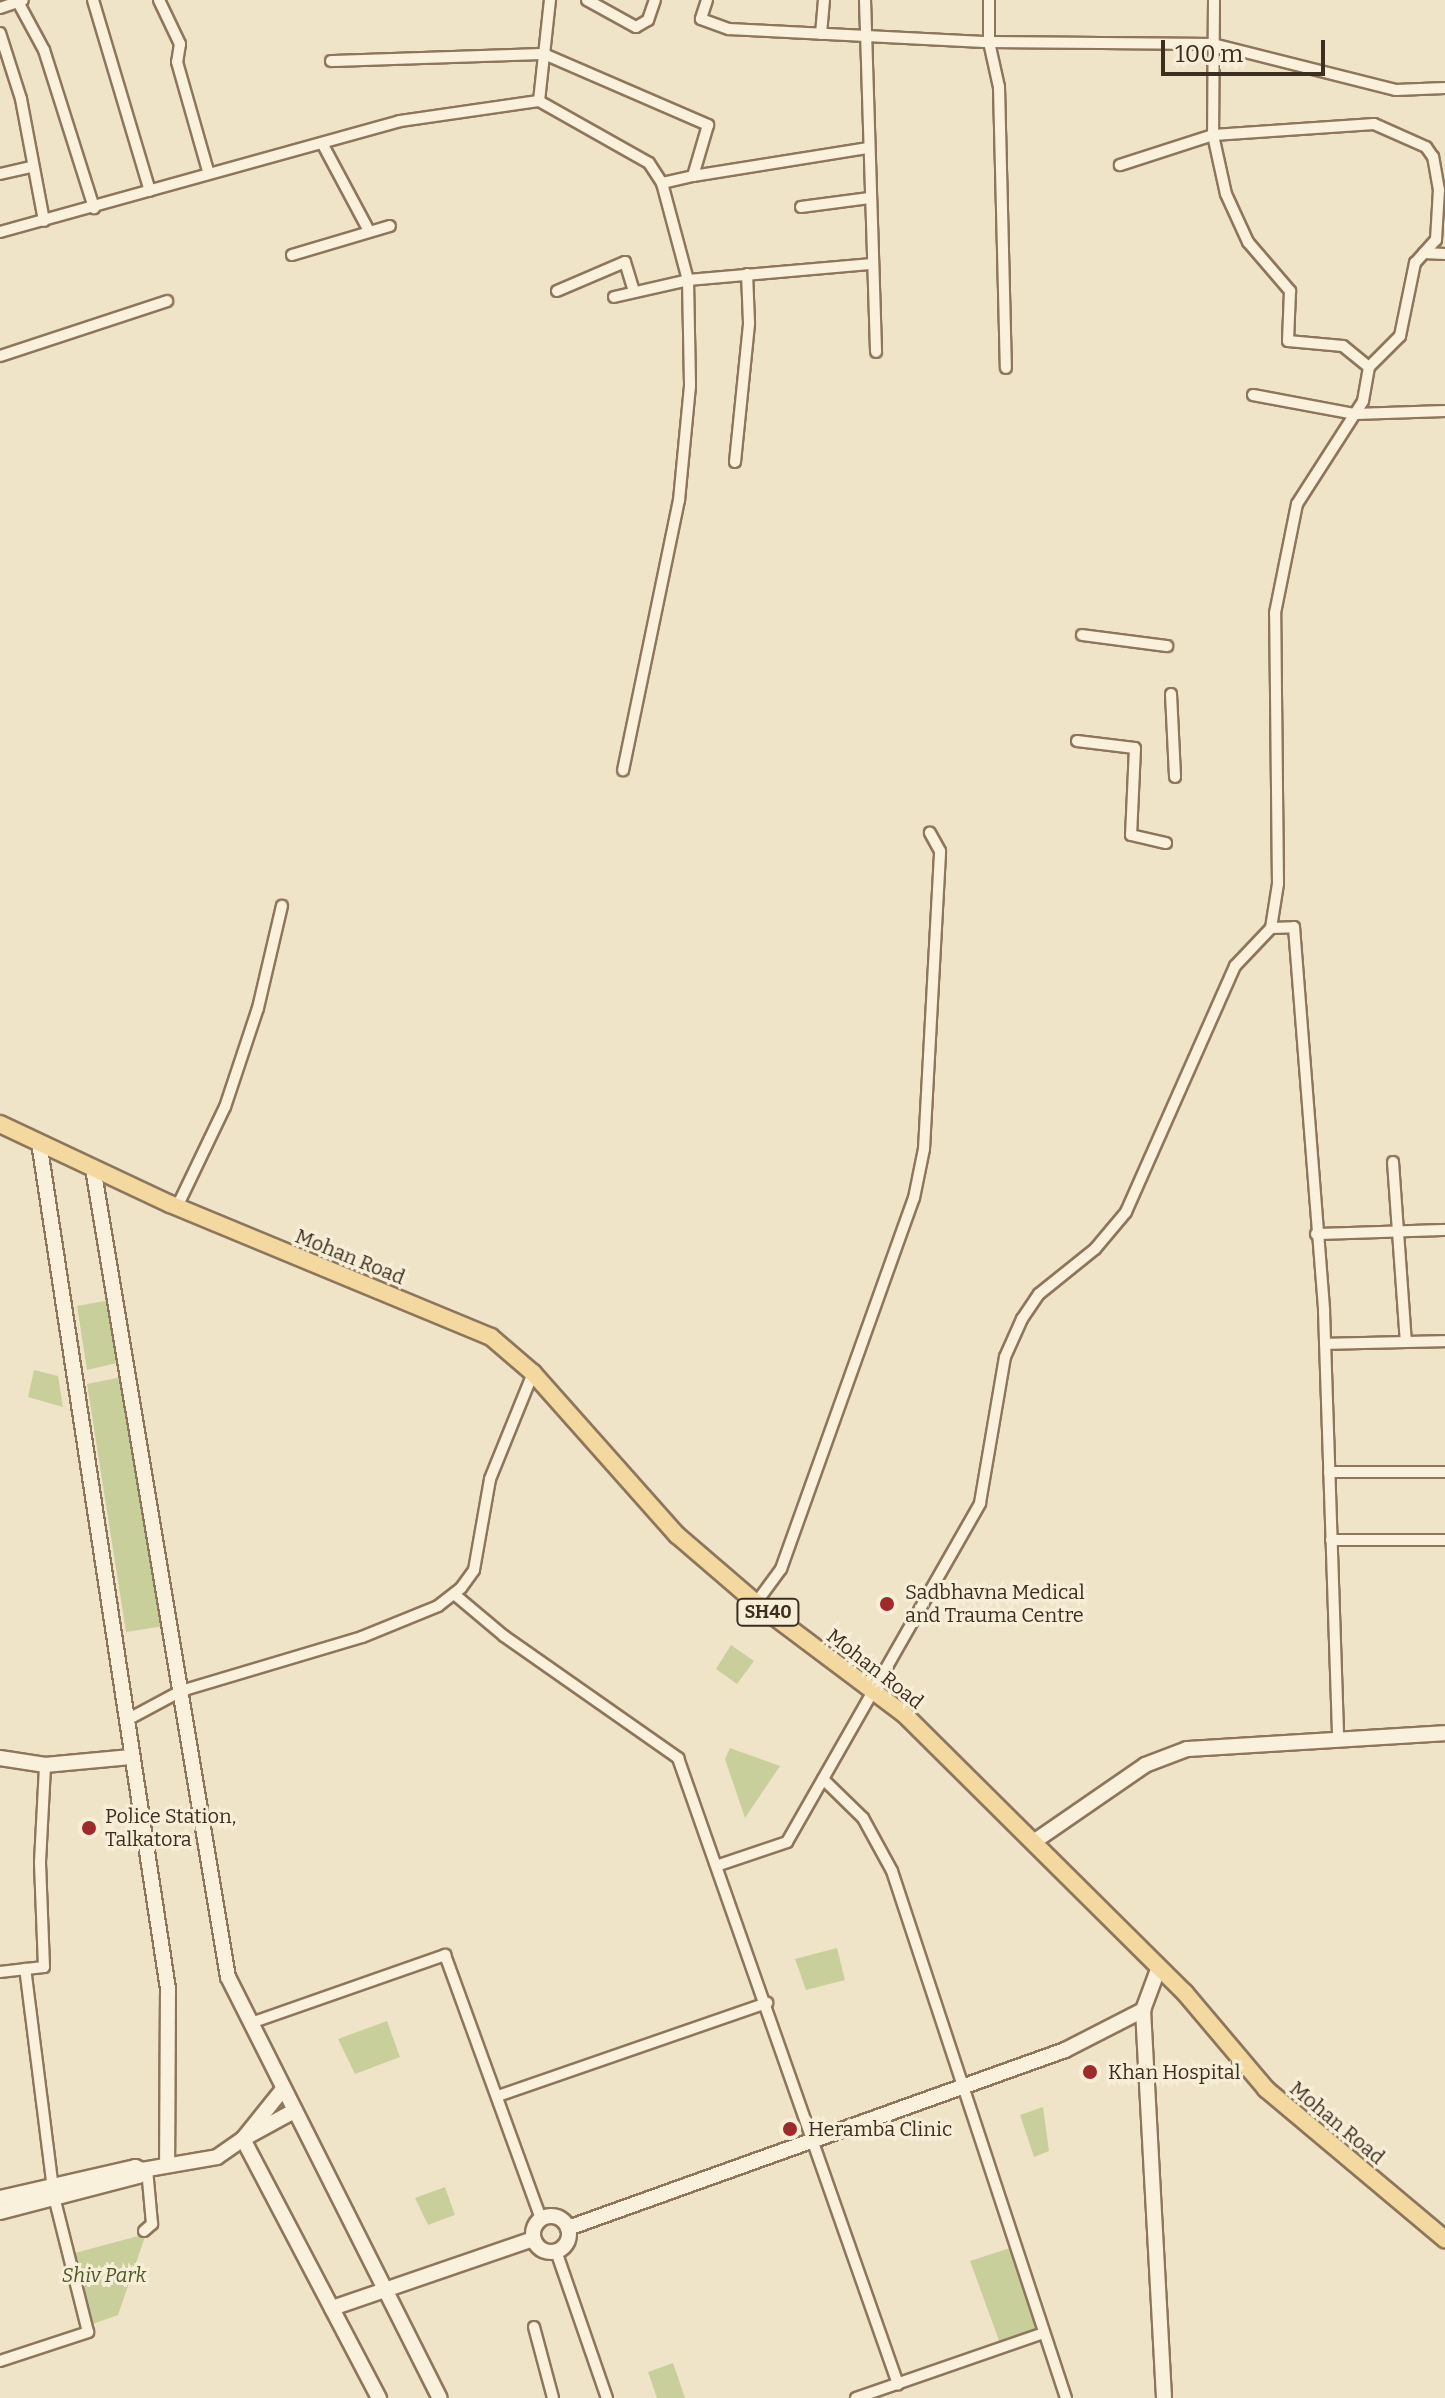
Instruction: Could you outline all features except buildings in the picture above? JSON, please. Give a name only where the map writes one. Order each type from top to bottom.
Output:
[{"type":"main road","name":"Mohan Road","points":[[0,1124],[177,1207],[491,1337],[533,1373],[677,1535],[756,1603],[904,1714],[1159,1967],[1266,2089],[1445,2239]]},
{"type":"street","points":[[93,0],[150,191]]},
{"type":"street","points":[[159,0],[180,44],[177,62],[209,174]]},
{"type":"street","points":[[539,101],[550,0]]},
{"type":"street","points":[[587,0],[636,27],[648,20],[655,0]]},
{"type":"street","points":[[707,0],[701,19],[729,29],[989,42],[1213,44],[1396,90],[1445,88]]},
{"type":"street","points":[[821,34],[824,0]]},
{"type":"street","points":[[865,0],[867,148],[876,352]]},
{"type":"street","points":[[989,0],[989,42],[999,87],[1006,368]]},
{"type":"street","points":[[1214,0],[1213,135],[1226,194],[1248,242],[1290,291],[1288,341],[1343,346],[1369,367]]},
{"type":"street","points":[[0,8],[21,1],[44,50],[94,208]]},
{"type":"street","points":[[0,33],[21,99],[30,167],[44,221]]},
{"type":"street","points":[[331,61],[544,54],[708,125],[693,176]]},
{"type":"street","points":[[0,232],[400,121],[539,101],[641,156],[662,183],[688,280],[690,386],[679,500],[623,770]]},
{"type":"street","points":[[719,1865],[787,1842],[871,1689],[980,1503],[1005,1357],[1022,1319],[1039,1294],[1095,1249],[1126,1212],[1235,966],[1271,928],[1278,884],[1275,613],[1282,566],[1297,504],[1355,414],[1369,367],[1400,336],[1415,263],[1436,240],[1439,190],[1426,147],[1374,124],[1213,135],[1120,165]]},
{"type":"street","points":[[322,143],[369,231]]},
{"type":"street","points":[[662,183],[867,148]]},
{"type":"street","points":[[0,174],[30,167]]},
{"type":"street","points":[[801,207],[869,198]]},
{"type":"street","points":[[292,255],[390,226]]},
{"type":"street","points":[[1424,253],[1445,254]]},
{"type":"street","points":[[557,291],[625,262],[634,292]]},
{"type":"street","points":[[614,297],[688,280],[872,264]]},
{"type":"street","points":[[735,462],[749,323],[747,274]]},
{"type":"street","points":[[0,356],[167,301]]},
{"type":"street","points":[[1253,395],[1355,414],[1445,411]]},
{"type":"street","points":[[1082,635],[1167,646]]},
{"type":"street","points":[[1171,694],[1175,777]]},
{"type":"street","points":[[1077,741],[1135,748],[1131,835],[1166,843]]},
{"type":"street","points":[[756,1603],[781,1569],[914,1198],[924,1149],[940,851],[930,833]]},
{"type":"street","points":[[177,1207],[225,1107],[258,1008],[282,906]]},
{"type":"street","points":[[1271,928],[1294,927],[1325,1344],[1338,1736]]},
{"type":"street","points":[[39,1142],[168,1989],[167,2164]]},
{"type":"street","points":[[1393,1162],[1406,1342]]},
{"type":"street","points":[[93,1168],[228,1977],[440,2398]]},
{"type":"street","points":[[1316,1234],[1445,1230]]},
{"type":"street","points":[[1325,1344],[1445,1341]]},
{"type":"street","points":[[125,1721],[181,1691],[362,1637],[438,1606],[454,1594],[474,1570],[490,1479],[533,1373]]},
{"type":"street","points":[[1329,1472],[1445,1472]]},
{"type":"street","points":[[1331,1540],[1445,1540]]},
{"type":"street","points":[[454,1594],[678,1758],[719,1865],[898,2384]]},
{"type":"street","points":[[1035,1841],[1145,1765],[1187,1749],[1338,1736],[1445,1733]]},
{"type":"street","points":[[0,1758],[45,1765],[131,1757]]},
{"type":"street","points":[[0,1972],[44,1967],[45,1765]]},
{"type":"street","points":[[823,1779],[863,1818],[892,1871],[1066,2398]]},
{"type":"street","points":[[251,2023],[445,1955],[541,2219],[534,2239]]},
{"type":"street","points":[[1159,1967],[1143,2010],[1164,2398]]},
{"type":"street","points":[[0,2361],[88,2332],[54,2190],[25,1969]]},
{"type":"street","points":[[498,2096],[767,2003]]},
{"type":"street","points":[[568,2228],[1065,2050],[1143,2010]]},
{"type":"street","points":[[243,2139],[283,2089]]},
{"type":"street","points":[[0,2198],[138,2176],[145,2170],[167,2164],[217,2157],[294,2111]]},
{"type":"street","points":[[243,2139],[379,2398]]},
{"type":"street","points":[[144,2231],[152,2224],[145,2170]]},
{"type":"street","points":[[0,2212],[54,2190]]},
{"type":"street","points":[[541,2219],[556,2217],[568,2228]]},
{"type":"street","points":[[534,2239],[540,2248],[556,2251],[565,2244],[568,2228]]},
{"type":"street","points":[[332,2308],[534,2239]]},
{"type":"street","points":[[556,2251],[607,2398]]},
{"type":"street","points":[[534,2327],[553,2398]]},
{"type":"street","points":[[856,2398],[1044,2333]]},
{"type":"green space","points":[[110,1300],[121,1362],[87,1370],[77,1306]]},
{"type":"green space","points":[[34,1370],[58,1376],[63,1407],[28,1397]]},
{"type":"green space","points":[[122,1377],[164,1626],[126,1632],[87,1384]]},
{"type":"green space","points":[[731,1645],[754,1661],[737,1684],[716,1669]]},
{"type":"green space","points":[[730,1748],[780,1766],[745,1818],[725,1759]]},
{"type":"green space","points":[[837,1948],[845,1980],[806,1990],[795,1959]]},
{"type":"green space","points":[[387,2021],[400,2057],[355,2074],[338,2039]]},
{"type":"green space","points":[[1043,2107],[1049,2151],[1034,2157],[1020,2115]]},
{"type":"green space","points":[[445,2187],[455,2215],[428,2225],[415,2198]]},
{"type":"green space","name":"Shiv Park","points":[[146,2234],[118,2315],[90,2325],[71,2254]]},
{"type":"green space","points":[[1013,2247],[1042,2332],[1001,2346],[970,2261]]},
{"type":"green space","points":[[673,2363],[685,2398],[657,2398],[648,2372]]},
{"type":"place","name":"Sadbhavna Medical and Trauma Centre","points":[[887,1604]]},
{"type":"place","name":"Police Station, Talkatora","points":[[89,1828]]},
{"type":"place","name":"Khan Hospital","points":[[1090,2072]]},
{"type":"place","name":"Heramba Clinic","points":[[790,2129]]}]
